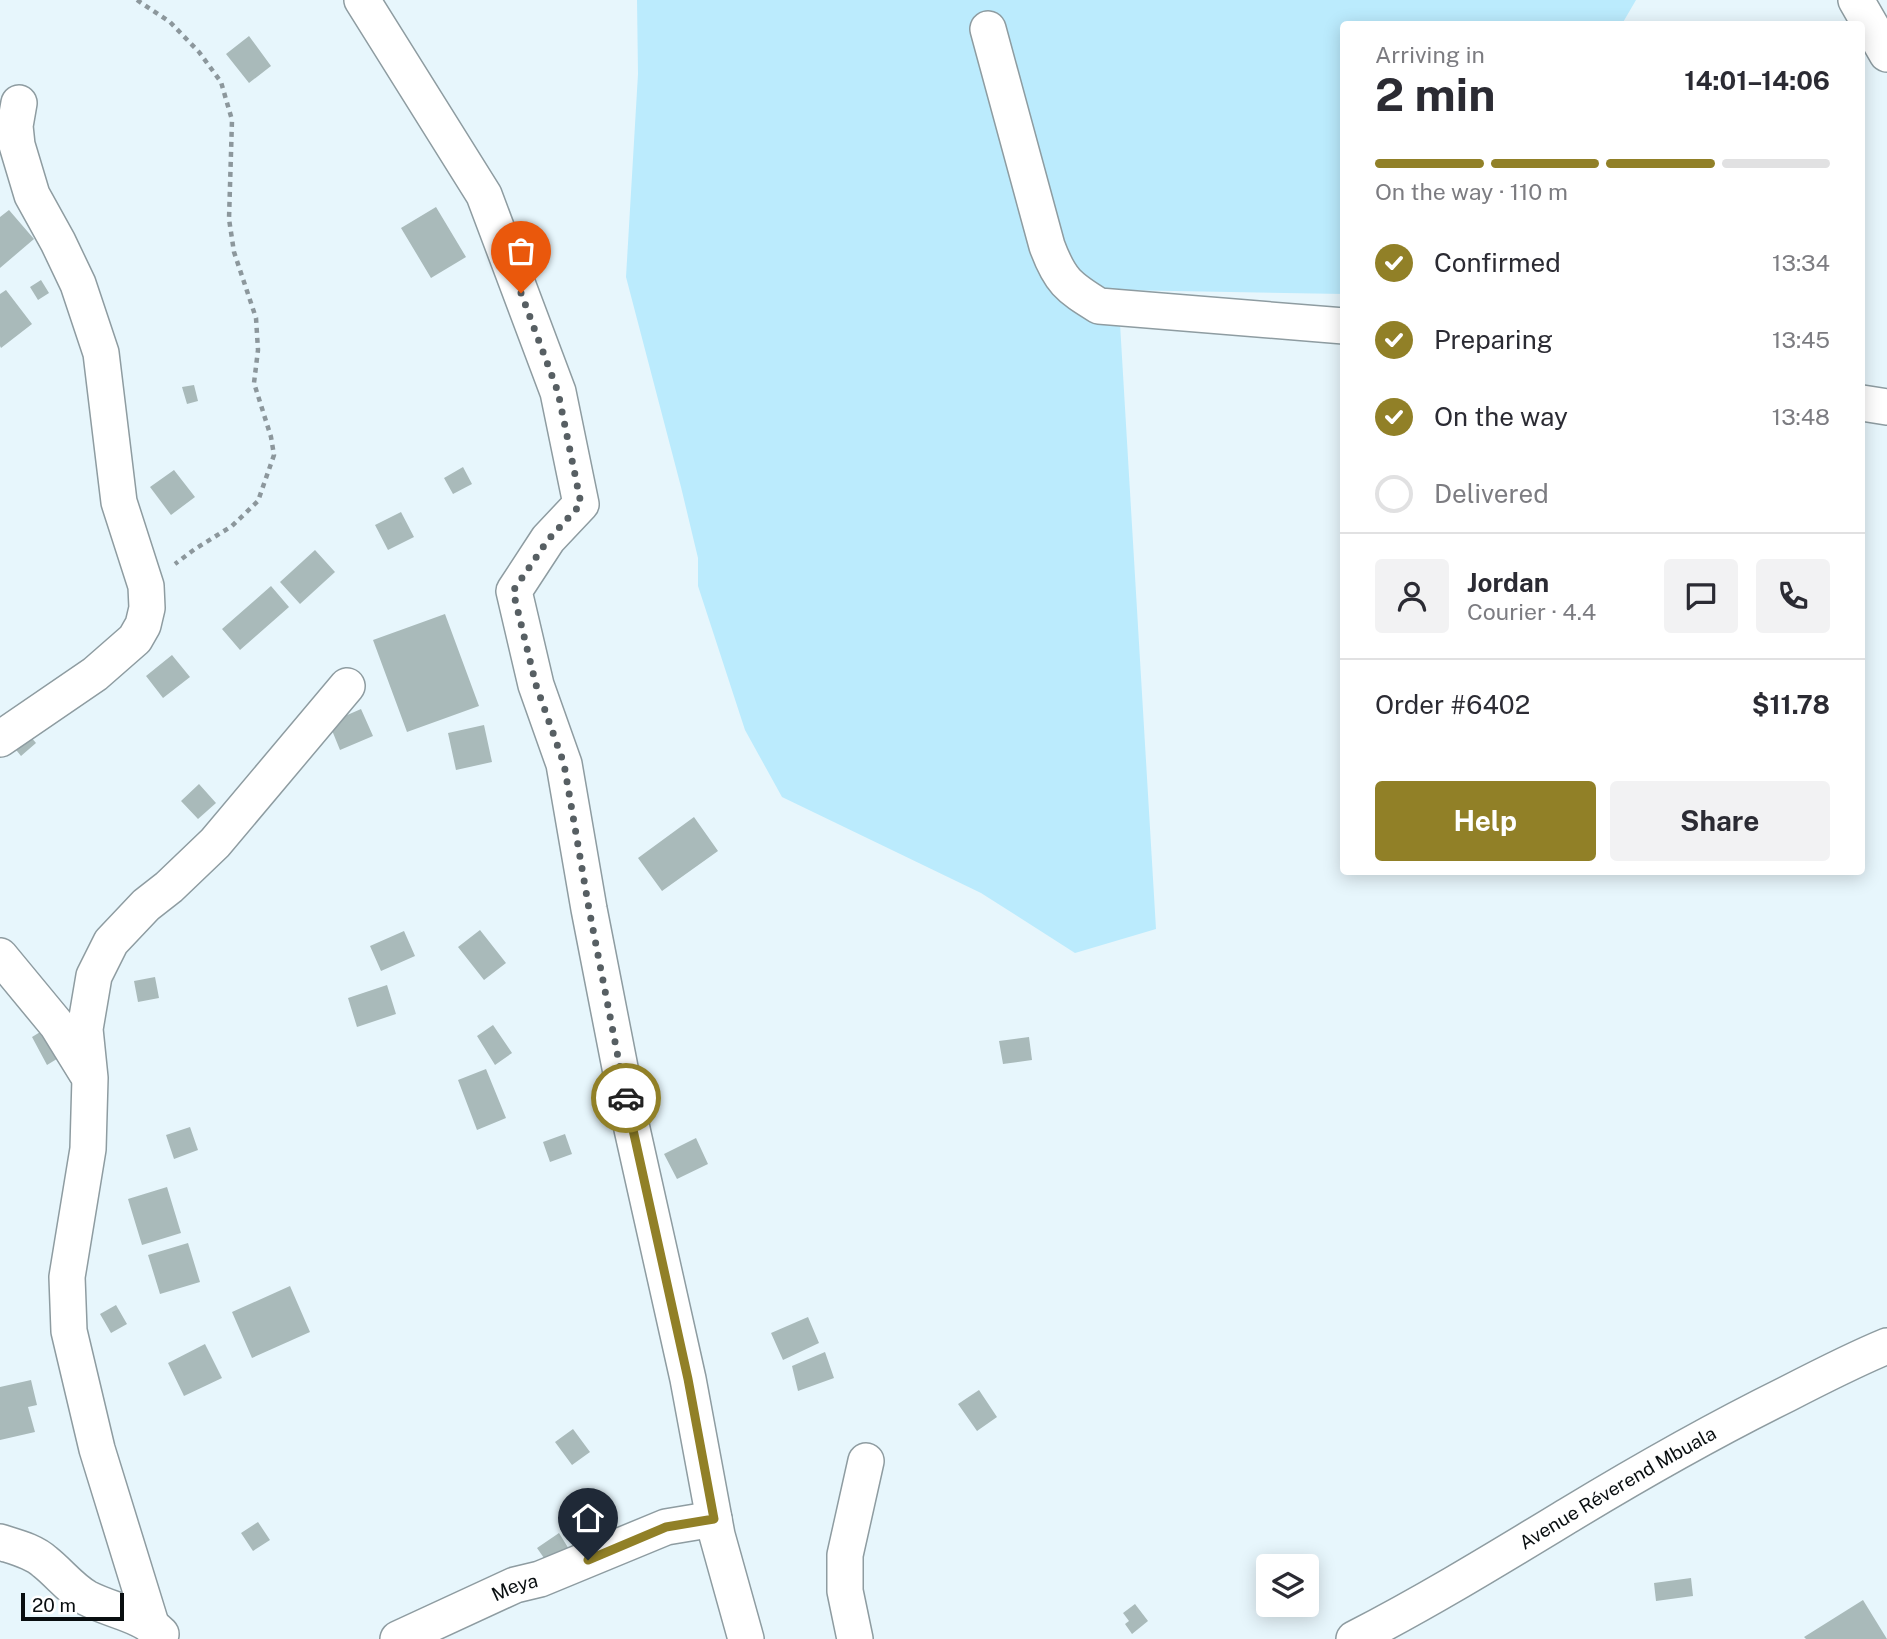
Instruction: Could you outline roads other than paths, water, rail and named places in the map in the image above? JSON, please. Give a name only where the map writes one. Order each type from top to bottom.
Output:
[{"type":"street","points":[[362,0],[484,195],[558,392],[581,504],[548,540],[513,591],[536,685],[564,764],[627,1103],[688,1379],[717,1535],[746,1639]]},
{"type":"street","points":[[1856,0],[1887,54]]},
{"type":"street","points":[[988,29],[1047,246],[1056,269],[1072,289],[1099,306],[1340,326]]},
{"type":"street","points":[[0,739],[95,674],[135,639],[144,625],[146,608],[144,581],[119,502],[101,353],[78,284],[32,195],[17,145],[15,126],[19,103]]},
{"type":"street","points":[[1865,403],[1887,407]]},
{"type":"street","points":[[158,1634],[97,1449],[69,1331],[68,1277],[88,1149],[90,1078],[85,1029],[94,976],[111,942],[146,905],[215,843],[347,686]]},
{"type":"street","points":[[0,956],[15,993],[57,1025],[90,1078]]},
{"type":"street","name":"Avenue Réverend Mbuala","points":[[1353,1639],[1488,1565],[1571,1513],[1726,1424],[1887,1346]]},
{"type":"street","points":[[855,1639],[845,1591],[845,1555],[866,1461]]},
{"type":"street","name":"Meya","points":[[398,1639],[515,1585],[540,1579],[666,1527],[714,1519]]},
{"type":"street","points":[[0,1542],[23,1549],[44,1560],[86,1597],[158,1634]]}]
